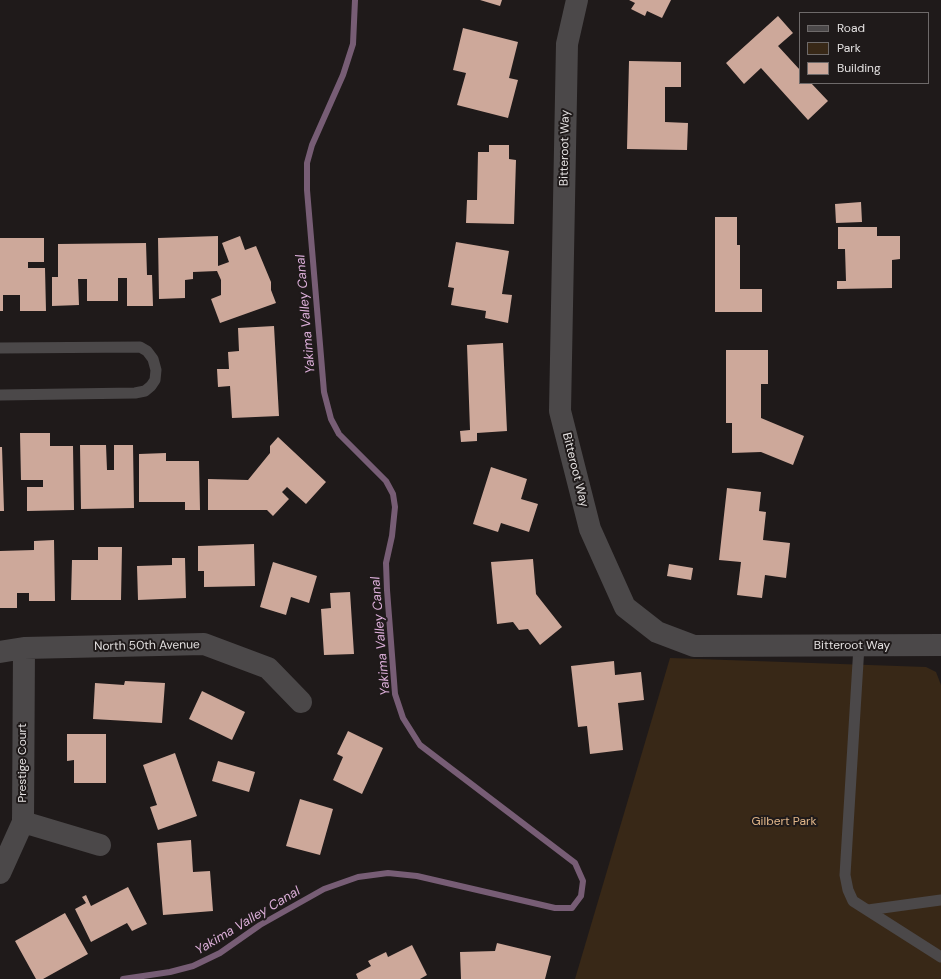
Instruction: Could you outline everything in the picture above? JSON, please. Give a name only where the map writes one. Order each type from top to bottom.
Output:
[{"type":"street","name":"Bitteroot Way","points":[[577,0],[567,44],[560,411],[590,529],[625,607],[657,632],[694,646],[941,645]]},
{"type":"street","name":"North 50th Avenue","points":[[0,652],[24,648],[204,644],[268,668],[301,702]]},
{"type":"street","name":"Prestige Court","points":[[0,873],[23,822],[24,648]]},
{"type":"street","points":[[23,822],[100,845]]},
{"type":"lane","points":[[0,348],[140,347],[147,351],[153,359],[156,370],[155,380],[151,386],[145,391],[135,393],[0,395]]},
{"type":"lane","points":[[859,646],[846,875],[848,890],[853,901],[941,957]]},
{"type":"lane","points":[[868,910],[941,900]]},
{"type":"green space","name":"Gilbert Park","points":[[670,658],[926,667],[936,672],[941,685],[941,979],[575,979]]},
{"type":"building","points":[[480,0],[502,0],[500,6]]},
{"type":"building","points":[[629,0],[671,0],[662,18],[647,11],[645,16],[631,9],[635,3]]},
{"type":"building","points":[[778,16],[793,33],[778,46],[799,69],[799,84],[812,84],[828,101],[808,120],[761,68],[744,84],[726,63]]},
{"type":"building","points":[[463,28],[518,42],[509,78],[518,80],[508,118],[457,105],[466,73],[453,70]]},
{"type":"building","points":[[629,61],[681,62],[681,87],[665,87],[665,122],[688,123],[687,150],[627,149]]},
{"type":"building","points":[[489,145],[509,145],[509,159],[516,160],[514,224],[466,223],[467,200],[477,200],[478,152],[489,152]]},
{"type":"building","points":[[861,202],[862,222],[836,223],[835,204]]},
{"type":"building","points":[[715,217],[737,217],[737,245],[740,245],[740,289],[762,289],[762,312],[715,312]]},
{"type":"building","points":[[838,227],[877,227],[877,236],[900,236],[900,259],[892,260],[892,288],[837,289],[837,281],[846,281],[845,249],[838,249]]},
{"type":"building","points":[[218,236],[218,266],[229,262],[222,243],[240,236],[245,250],[256,246],[271,282],[271,290],[276,303],[220,323],[211,299],[221,295],[221,280],[217,271],[193,272],[193,279],[185,280],[185,298],[159,299],[158,238]]},
{"type":"building","points":[[0,238],[44,238],[44,262],[28,262],[28,268],[45,268],[46,311],[20,311],[20,295],[3,295],[3,311],[0,311]]},
{"type":"building","points":[[456,242],[509,251],[502,294],[512,295],[508,323],[485,318],[486,311],[451,305],[454,288],[448,287]]},
{"type":"building","points":[[146,243],[147,275],[152,275],[153,306],[127,306],[127,278],[118,278],[118,301],[87,301],[87,279],[78,279],[79,305],[52,306],[52,277],[58,277],[58,244]]},
{"type":"building","points":[[274,326],[279,416],[232,418],[230,386],[218,387],[217,369],[229,369],[228,352],[239,351],[238,328]]},
{"type":"building","points":[[503,343],[507,431],[477,433],[477,441],[461,442],[460,431],[470,430],[467,345]]},
{"type":"building","points":[[726,350],[768,350],[768,384],[761,384],[761,418],[804,436],[793,465],[761,452],[732,453],[732,423],[726,423]]},
{"type":"building","points":[[20,433],[50,433],[50,446],[73,446],[74,510],[27,511],[27,487],[43,487],[43,480],[21,480]]},
{"type":"building","points":[[278,437],[326,482],[306,504],[287,487],[282,492],[289,499],[273,516],[267,510],[208,510],[208,479],[248,480],[270,453],[270,446]]},
{"type":"building","points":[[80,445],[106,445],[107,470],[114,470],[114,445],[133,445],[134,508],[81,509]]},
{"type":"building","points":[[0,447],[2,447],[4,511],[0,511]]},
{"type":"building","points":[[166,453],[166,461],[199,461],[200,510],[185,510],[185,502],[139,502],[139,454]]},
{"type":"building","points":[[491,467],[527,479],[521,499],[538,504],[529,532],[501,523],[498,532],[473,524]]},
{"type":"building","points":[[727,488],[761,492],[759,511],[766,512],[763,540],[790,543],[786,578],[765,575],[762,598],[737,595],[741,562],[719,560]]},
{"type":"building","points":[[54,540],[55,601],[29,601],[29,593],[17,593],[17,608],[0,608],[0,551],[34,550],[34,541]]},
{"type":"building","points":[[254,544],[255,586],[204,587],[204,571],[198,571],[198,546]]},
{"type":"building","points":[[98,547],[122,547],[121,600],[71,600],[72,560],[98,560]]},
{"type":"building","points":[[172,558],[185,558],[186,598],[138,600],[137,566],[172,565]]},
{"type":"building","points":[[533,559],[536,594],[562,627],[540,645],[528,629],[519,630],[513,622],[497,624],[491,562]]},
{"type":"building","points":[[273,562],[317,576],[309,603],[291,597],[286,615],[260,607]]},
{"type":"building","points":[[669,564],[693,568],[691,580],[667,576]]},
{"type":"building","points":[[350,592],[354,654],[324,655],[321,609],[331,608],[330,593]]},
{"type":"building","points":[[614,661],[615,675],[641,672],[644,700],[618,703],[623,750],[590,754],[587,726],[578,727],[571,666]]},
{"type":"building","points":[[125,681],[165,683],[162,723],[93,719],[95,683],[124,685]]},
{"type":"building","points":[[202,691],[245,712],[232,740],[189,719]]},
{"type":"building","points":[[348,731],[383,748],[362,794],[333,780],[343,757],[337,754]]},
{"type":"building","points":[[67,734],[106,734],[106,783],[74,783],[74,760],[67,761]]},
{"type":"building","points":[[175,753],[197,816],[158,830],[150,807],[157,805],[143,765]]},
{"type":"building","points":[[218,761],[255,772],[249,792],[212,781]]},
{"type":"building","points":[[300,799],[333,809],[320,855],[286,846]]},
{"type":"building","points":[[191,840],[193,872],[210,871],[213,911],[163,915],[157,843]]},
{"type":"building","points":[[128,887],[147,924],[132,931],[127,923],[91,942],[75,909],[86,903],[82,897],[86,895],[91,906]]},
{"type":"building","points":[[65,913],[88,954],[43,979],[36,979],[15,941]]},
{"type":"building","points":[[497,943],[551,956],[545,979],[461,979],[460,952],[495,951]]},
{"type":"building","points":[[412,945],[427,975],[420,979],[358,979],[356,974],[371,966],[368,961],[386,952],[388,957]]},
{"type":"waterway","name":"Yakima Valley Canal","points":[[123,979],[170,972],[193,966],[220,953],[260,925],[324,889],[358,877],[388,873],[417,876],[555,908],[572,908],[581,896],[583,881],[575,863],[420,745],[403,718],[395,694],[386,563],[392,536],[395,507],[393,494],[386,481],[339,434],[331,419],[324,392],[307,190],[307,163],[312,145],[343,75],[353,44],[355,0]]}]
